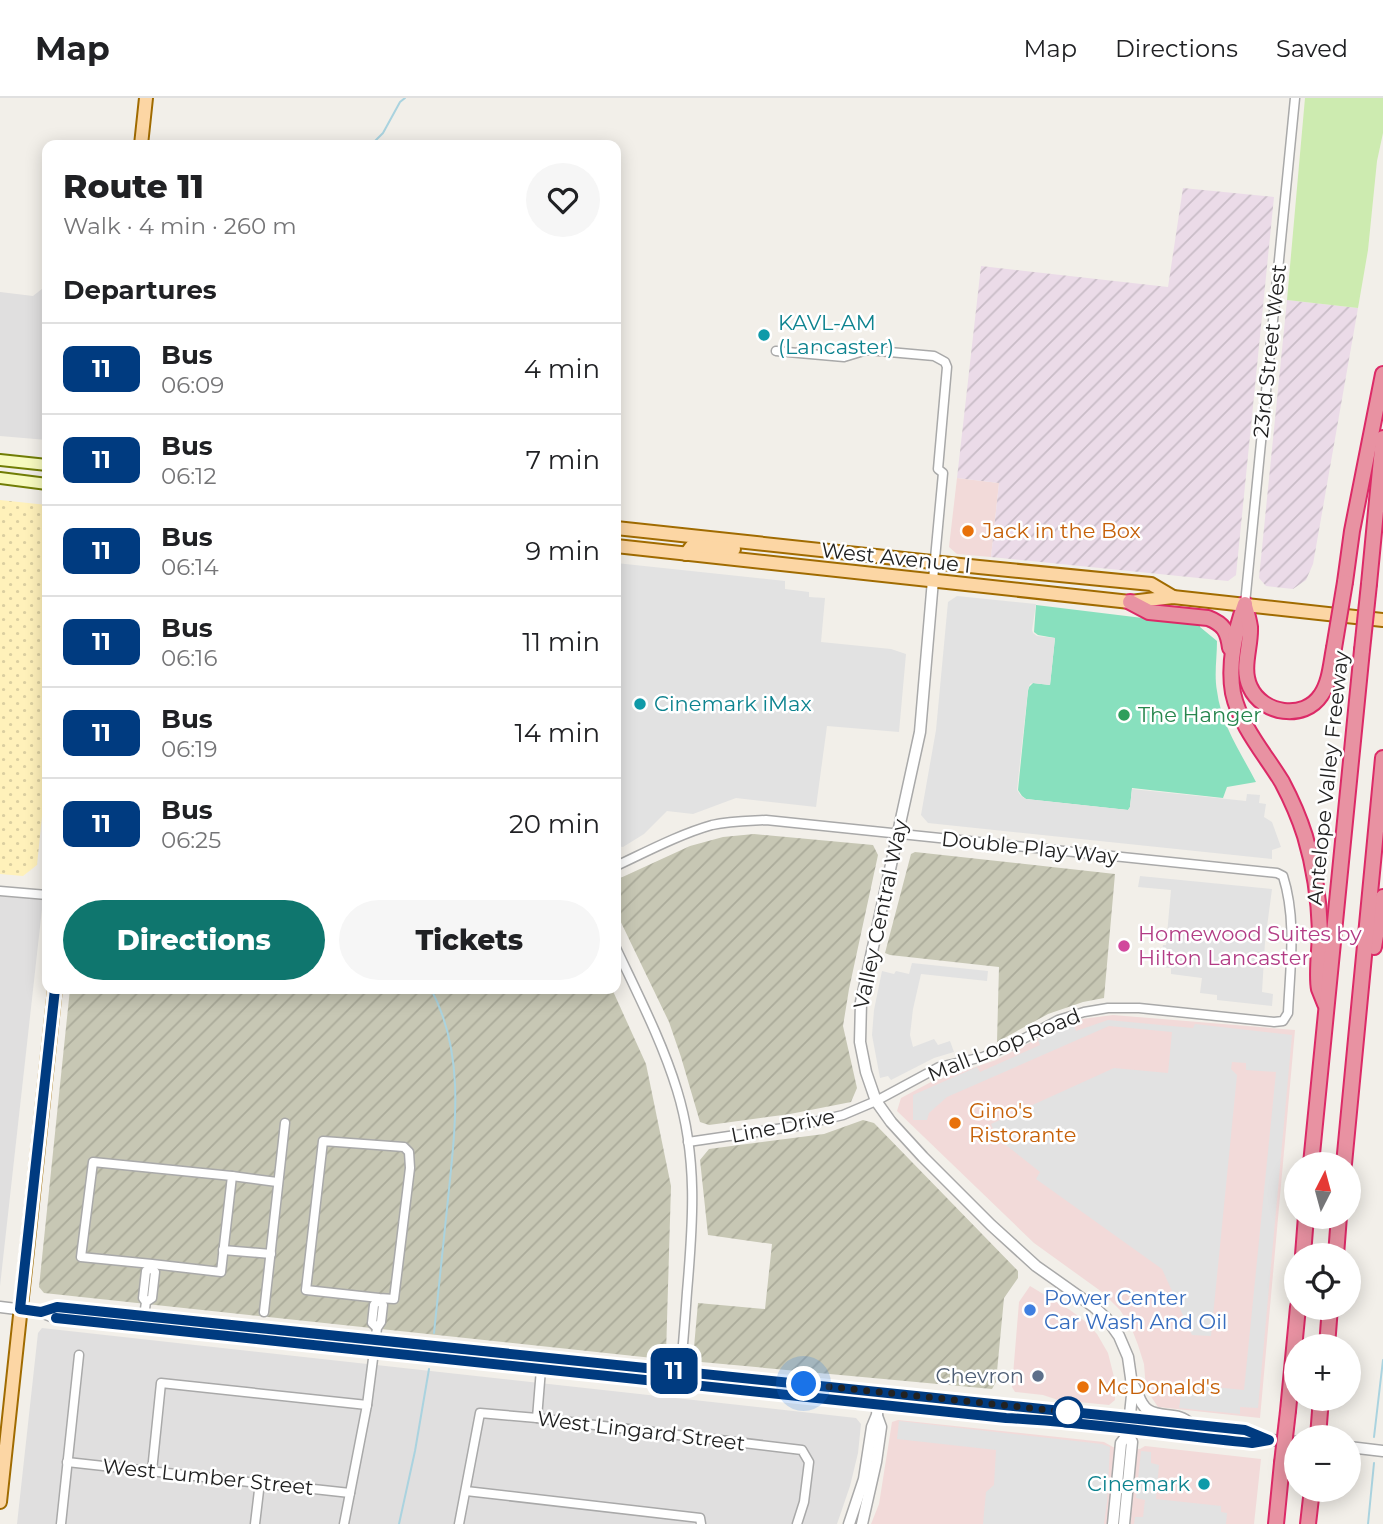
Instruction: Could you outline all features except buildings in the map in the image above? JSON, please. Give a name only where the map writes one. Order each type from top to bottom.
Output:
[{"type":"highway","points":[[1245,604],[1250,628],[1247,675],[1256,698],[1269,707],[1283,711],[1295,711],[1311,706],[1321,695],[1328,677],[1352,531],[1383,374]]},
{"type":"highway","name":"Antelope Valley Freeway","points":[[1312,1152],[1383,438]]},
{"type":"highway","points":[[1130,602],[1149,612],[1216,621],[1228,635],[1233,660]]},
{"type":"highway","points":[[1245,604],[1237,626],[1231,678],[1238,709],[1245,725],[1291,800],[1311,858],[1320,932],[1319,987],[1326,1007]]},
{"type":"highway","points":[[1346,1152],[1383,758]]},
{"type":"highway","points":[[1362,985],[1372,955],[1383,897]]},
{"type":"highway","points":[[1276,1524],[1297,1320]]},
{"type":"highway","points":[[1308,1524],[1311,1502]]},
{"type":"main road","points":[[142,140],[146,98]]},
{"type":"main road","points":[[0,460],[42,464]]},
{"type":"main road","points":[[0,478],[42,483]]},
{"type":"main road","name":"West Avenue I","points":[[621,529],[1151,584],[1173,597]]},
{"type":"main road","points":[[686,554],[691,547],[738,549],[750,543]]},
{"type":"main road","name":"West Avenue I","points":[[621,548],[1130,602],[1173,597],[1383,620]]},
{"type":"main road","points":[[0,1502],[54,994]]},
{"type":"street","name":"23rd Street West","points":[[1245,604],[1295,98]]},
{"type":"street","points":[[776,351],[844,357],[867,350],[934,356],[945,362],[947,367],[938,469],[943,473],[933,580]]},
{"type":"street","name":"Valley Central Way","points":[[933,580],[919,732],[860,1002],[860,1042],[866,1072],[876,1101],[923,1157],[1036,1266],[1094,1307],[1119,1336],[1128,1357],[1132,1384],[1129,1427],[1132,1442],[1124,1524]]},
{"type":"street","name":"Double Play Way","points":[[621,864],[712,825],[766,820],[1277,873],[1283,876]]},
{"type":"street","name":"Mall Loop Road","points":[[876,1101],[939,1068],[983,1057],[1058,1020],[1084,1012],[1108,1008],[1139,1008],[1283,1021],[1288,1013],[1292,937],[1289,894],[1283,876]]},
{"type":"street","points":[[0,900],[0,891],[42,895]]},
{"type":"street","points":[[621,959],[662,1045],[678,1093],[688,1142],[693,1186],[693,1228],[679,1383]]},
{"type":"street","name":"Line Drive","points":[[688,1142],[797,1126],[843,1115],[876,1101]]},
{"type":"street","points":[[264,1311],[285,1123]]},
{"type":"street","points":[[344,1524],[383,1305],[379,1299],[306,1290],[323,1141],[404,1147],[409,1152],[410,1168],[394,1299],[379,1299]]},
{"type":"street","points":[[232,1176],[221,1272],[81,1256],[93,1161],[232,1176],[277,1182]]},
{"type":"street","points":[[223,1250],[271,1254]]},
{"type":"street","points":[[144,1316],[146,1302],[152,1298],[155,1272],[152,1266]]},
{"type":"street","points":[[0,1307],[41,1312],[56,1318],[375,1346],[542,1357],[680,1371],[879,1392],[1129,1427],[1142,1432],[1252,1443],[1284,1441]]},
{"type":"street","points":[[41,1312],[57,1307],[144,1316],[541,1368],[878,1404],[1129,1427],[1191,1425],[1245,1430],[1269,1440]]},
{"type":"street","points":[[61,1524],[79,1355]]},
{"type":"street","points":[[537,1418],[542,1357]]},
{"type":"street","points":[[152,1471],[161,1383],[367,1405]]},
{"type":"street","points":[[1132,1384],[1148,1410],[1185,1418],[1191,1425]]},
{"type":"street","points":[[849,1524],[863,1479],[872,1427],[877,1415],[879,1392]]},
{"type":"street","name":"West Lingard Street","points":[[466,1491],[480,1413],[537,1418],[802,1450],[809,1462],[804,1502],[797,1524]]},
{"type":"street","points":[[862,1524],[881,1427],[877,1415]]},
{"type":"street","name":"Valley Central Way","points":[[1113,1524],[1121,1443],[1129,1427]]},
{"type":"street","points":[[1361,1448],[1383,1451]]},
{"type":"street","name":"West Lumber Street","points":[[67,1462],[350,1493]]},
{"type":"street","points":[[256,1524],[260,1482]]},
{"type":"street","points":[[459,1524],[466,1491],[701,1521]]},
{"type":"shaded area","points":[[1183,188],[1274,197],[1236,575],[1228,581],[991,557],[999,483],[957,478],[981,266],[1168,287]]},
{"type":"shaded area","points":[[42,289],[42,440],[0,436],[0,292],[33,296]]},
{"type":"shaded area","points":[[1287,300],[1358,308],[1313,564],[1306,580],[1293,589],[1266,586],[1259,578]]},
{"type":"shaded area","points":[[957,478],[999,483],[991,557],[957,554],[949,547]]},
{"type":"shaded area","points":[[621,564],[785,581],[785,589],[809,592],[809,597],[825,598],[821,642],[891,649],[906,654],[899,732],[827,726],[816,807],[736,798],[693,814],[667,811],[644,834],[623,847]]},
{"type":"shaded area","points":[[957,596],[1036,604],[1033,633],[1055,638],[1050,685],[1033,683],[1028,689],[1017,790],[1021,796],[1026,799],[1128,810],[1132,789],[1246,801],[1247,794],[1260,795],[1259,803],[1266,804],[1264,817],[1272,822],[1281,847],[1272,850],[1272,859],[928,823],[921,815],[936,730],[948,602]]},
{"type":"shaded area","points":[[754,834],[873,845],[878,855],[843,1026],[857,1088],[851,1102],[709,1125],[700,1122],[669,1022],[621,922],[621,878],[690,846],[723,837]]},
{"type":"shaded area","points":[[915,852],[1115,874],[1104,998],[1048,1014],[997,1042],[999,967],[885,953],[911,854]]},
{"type":"shaded area","points":[[1140,876],[1272,889],[1262,992],[1273,994],[1272,1006],[1217,1000],[1217,995],[1200,993],[1202,978],[1171,974],[1171,968],[1160,967],[1163,945],[1166,945],[1171,890],[1138,887]]},
{"type":"shaded area","points":[[0,887],[42,891],[42,909],[0,1286]]},
{"type":"shaded area","points":[[912,963],[988,971],[987,981],[921,974],[910,1035],[913,1047],[934,1039],[938,1045],[950,1041],[954,1052],[934,1058],[891,1080],[888,1076],[880,1078],[872,1035],[882,971],[909,974]]},
{"type":"shaded area","points":[[69,994],[614,994],[646,1064],[671,1186],[666,1354],[662,1359],[44,1293],[39,1287]]},
{"type":"shaded area","points":[[1113,1015],[1295,1030],[1260,1418],[1158,1407],[1146,1389],[1144,1364],[1138,1345],[1120,1310],[1102,1292],[1034,1243],[897,1111],[901,1098],[931,1082],[996,1060],[1082,1019]]},
{"type":"shaded area","points":[[1108,1020],[1193,1028],[1195,1024],[1292,1035],[1258,1408],[1240,1407],[1240,1414],[1179,1408],[1181,1395],[1204,1386],[1244,1390],[1276,1072],[1246,1070],[1246,1063],[1232,1062],[1231,1069],[1237,1075],[1211,1336],[1192,1335],[1162,1269],[1036,1179],[1040,1172],[997,1138],[991,1124],[1114,1068],[1168,1073],[1172,1032],[1109,1026],[947,1097],[929,1113],[927,1120],[913,1120],[913,1095],[977,1067],[980,1072],[1040,1045],[1038,1040],[1073,1024],[1076,1031]]},
{"type":"shaded area","points":[[863,1120],[874,1123],[1018,1271],[1018,1278],[1004,1298],[996,1382],[992,1389],[701,1362],[693,1358],[698,1303],[765,1309],[772,1244],[708,1235],[700,1160],[709,1149],[824,1134]]},
{"type":"shaded area","points":[[1030,1286],[1070,1310],[1097,1334],[1108,1353],[1115,1381],[1115,1400],[1109,1405],[1015,1392],[1012,1387],[1019,1302]]},
{"type":"shaded area","points":[[42,1328],[856,1418],[861,1424],[858,1453],[837,1524],[17,1524],[38,1333]]},
{"type":"shaded area","points":[[898,1420],[1104,1442],[1113,1447],[1140,1449],[1145,1446],[1261,1459],[1254,1524],[871,1524],[879,1504],[892,1422]]},
{"type":"shaded area","points":[[899,1421],[1110,1447],[1104,1524],[983,1524],[986,1492],[994,1485],[996,1450],[897,1439]]},
{"type":"shaded area","points":[[1141,1451],[1151,1452],[1151,1463],[1159,1465],[1156,1499],[1221,1506],[1221,1512],[1227,1513],[1226,1524],[1134,1524],[1135,1517],[1143,1517],[1145,1500],[1136,1498]]},
{"type":"green space","points":[[1305,98],[1383,98],[1383,133],[1358,308],[1287,300]]},
{"type":"green space","name":"The Hanger","points":[[1036,605],[1200,625],[1217,641],[1216,679],[1219,703],[1232,738],[1256,782],[1227,787],[1223,798],[1132,788],[1128,810],[1026,799],[1022,796],[1018,790],[1028,691],[1033,683],[1050,685],[1055,638],[1034,632]]},
{"type":"sand","points":[[0,500],[42,504],[42,816],[37,865],[23,876],[0,874]]},
{"type":"waterway","points":[[376,140],[405,98]]},
{"type":"waterway","points":[[433,994],[449,1040],[455,1092],[453,1146],[434,1333]]},
{"type":"waterway","points":[[1374,1437],[1383,1360]]},
{"type":"waterway","points":[[399,1524],[429,1369]]},
{"type":"waterway","points":[[1368,1524],[1374,1463]]},
{"type":"bus line","name":"11","points":[[54,994],[20,1309],[41,1312],[57,1307],[1245,1430],[1269,1440],[1252,1443],[1142,1432],[1048,1420],[1006,1418],[56,1318]]},
{"type":"place","name":"KAVL-AM (Lancaster)","points":[[764,335]]},
{"type":"place","name":"Jack in the Box","points":[[968,531]]},
{"type":"place","name":"Cinemark iMax","points":[[640,704]]},
{"type":"place","name":"The Hanger","points":[[1124,715]]},
{"type":"place","name":"Homewood Suites by Hilton Lancaster","points":[[1124,946]]},
{"type":"place","name":"Gino's Ristorante","points":[[955,1123]]},
{"type":"place","name":"Power Center Car Wash And Oil","points":[[1030,1310]]},
{"type":"place","name":"Chevron","points":[[1038,1376]]},
{"type":"place","name":"McDonald's","points":[[1083,1387]]},
{"type":"place","name":"Cinemark","points":[[1204,1484]]},
{"type":"route","points":[[804,1384],[1068,1412]]}]
